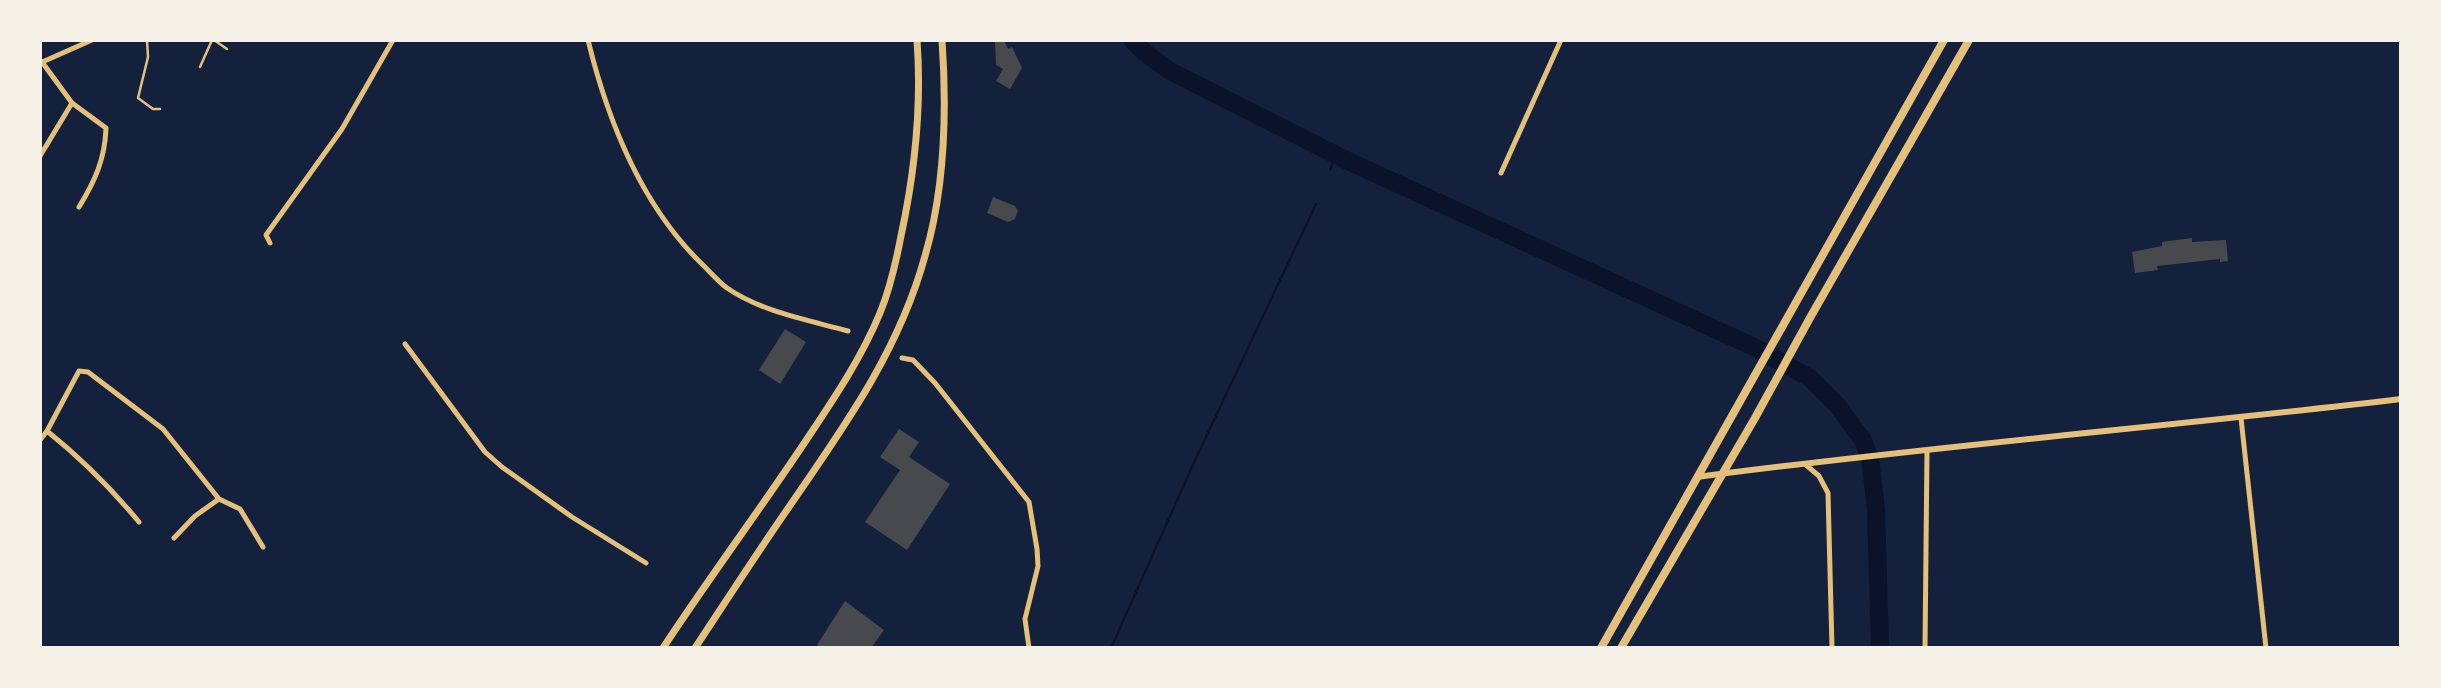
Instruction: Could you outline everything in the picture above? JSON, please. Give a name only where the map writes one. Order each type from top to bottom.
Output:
[{"type":"main road","points":[[663,648],[846,380],[881,311],[899,248],[918,134],[920,90],[917,40]]},
{"type":"main road","points":[[695,648],[873,381],[909,305],[926,256],[937,192],[945,97],[942,40]]},
{"type":"main road","points":[[1601,648],[1944,40]]},
{"type":"main road","points":[[1621,648],[1969,40]]},
{"type":"street","points":[[79,207],[101,167],[106,145],[106,128],[72,103],[41,63],[92,40]]},
{"type":"street","points":[[271,243],[266,235],[342,129],[393,40]]},
{"type":"street","points":[[588,40],[604,98],[637,174],[654,206],[689,252],[726,287],[750,301],[848,331]]},
{"type":"street","points":[[1501,173],[1561,40]]},
{"type":"street","points":[[40,156],[72,103]]},
{"type":"street","points":[[405,344],[468,430],[493,459],[572,517],[646,563]]},
{"type":"street","points":[[902,358],[913,360],[935,383],[1029,502],[1038,557],[1025,619],[1029,648]]},
{"type":"street","points":[[40,440],[79,371],[88,372],[163,429],[219,499],[240,509],[263,547]]},
{"type":"street","points":[[1697,477],[1909,451],[2401,399]]},
{"type":"street","points":[[2241,418],[2266,648]]},
{"type":"street","points":[[47,431],[106,482],[139,522]]},
{"type":"street","points":[[1925,648],[1927,451]]},
{"type":"street","points":[[1806,465],[1819,475],[1828,493],[1832,648]]},
{"type":"street","points":[[174,538],[195,516],[219,499]]},
{"type":"lane","points":[[147,40],[148,57],[138,98],[153,108],[160,109]]},
{"type":"lane","points":[[200,67],[213,40],[227,50]]},
{"type":"building","points":[[1004,40],[1008,49],[1012,47],[1022,68],[1010,89],[996,81],[1003,69],[996,65],[995,42]]},
{"type":"building","points":[[993,197],[1015,206],[1018,211],[1015,219],[1008,222],[987,213]]},
{"type":"building","points":[[2192,238],[2192,242],[2226,240],[2228,261],[2220,262],[2220,259],[2157,266],[2158,270],[2135,273],[2132,252],[2162,246],[2162,242]]},
{"type":"building","points":[[785,329],[806,342],[780,384],[759,370]]},
{"type":"building","points":[[899,429],[919,442],[909,457],[950,484],[907,550],[865,522],[900,470],[880,457]]},
{"type":"building","points":[[845,601],[884,630],[871,648],[822,648],[817,645]]},
{"type":"waterway","points":[[1132,40],[1170,71],[1348,161],[1754,347],[1810,378],[1837,405],[1863,440],[1870,459],[1876,509],[1880,648]]},
{"type":"waterway","points":[[1330,170],[1336,155]]},
{"type":"waterway","points":[[1111,648],[1196,458],[1316,204]]}]
